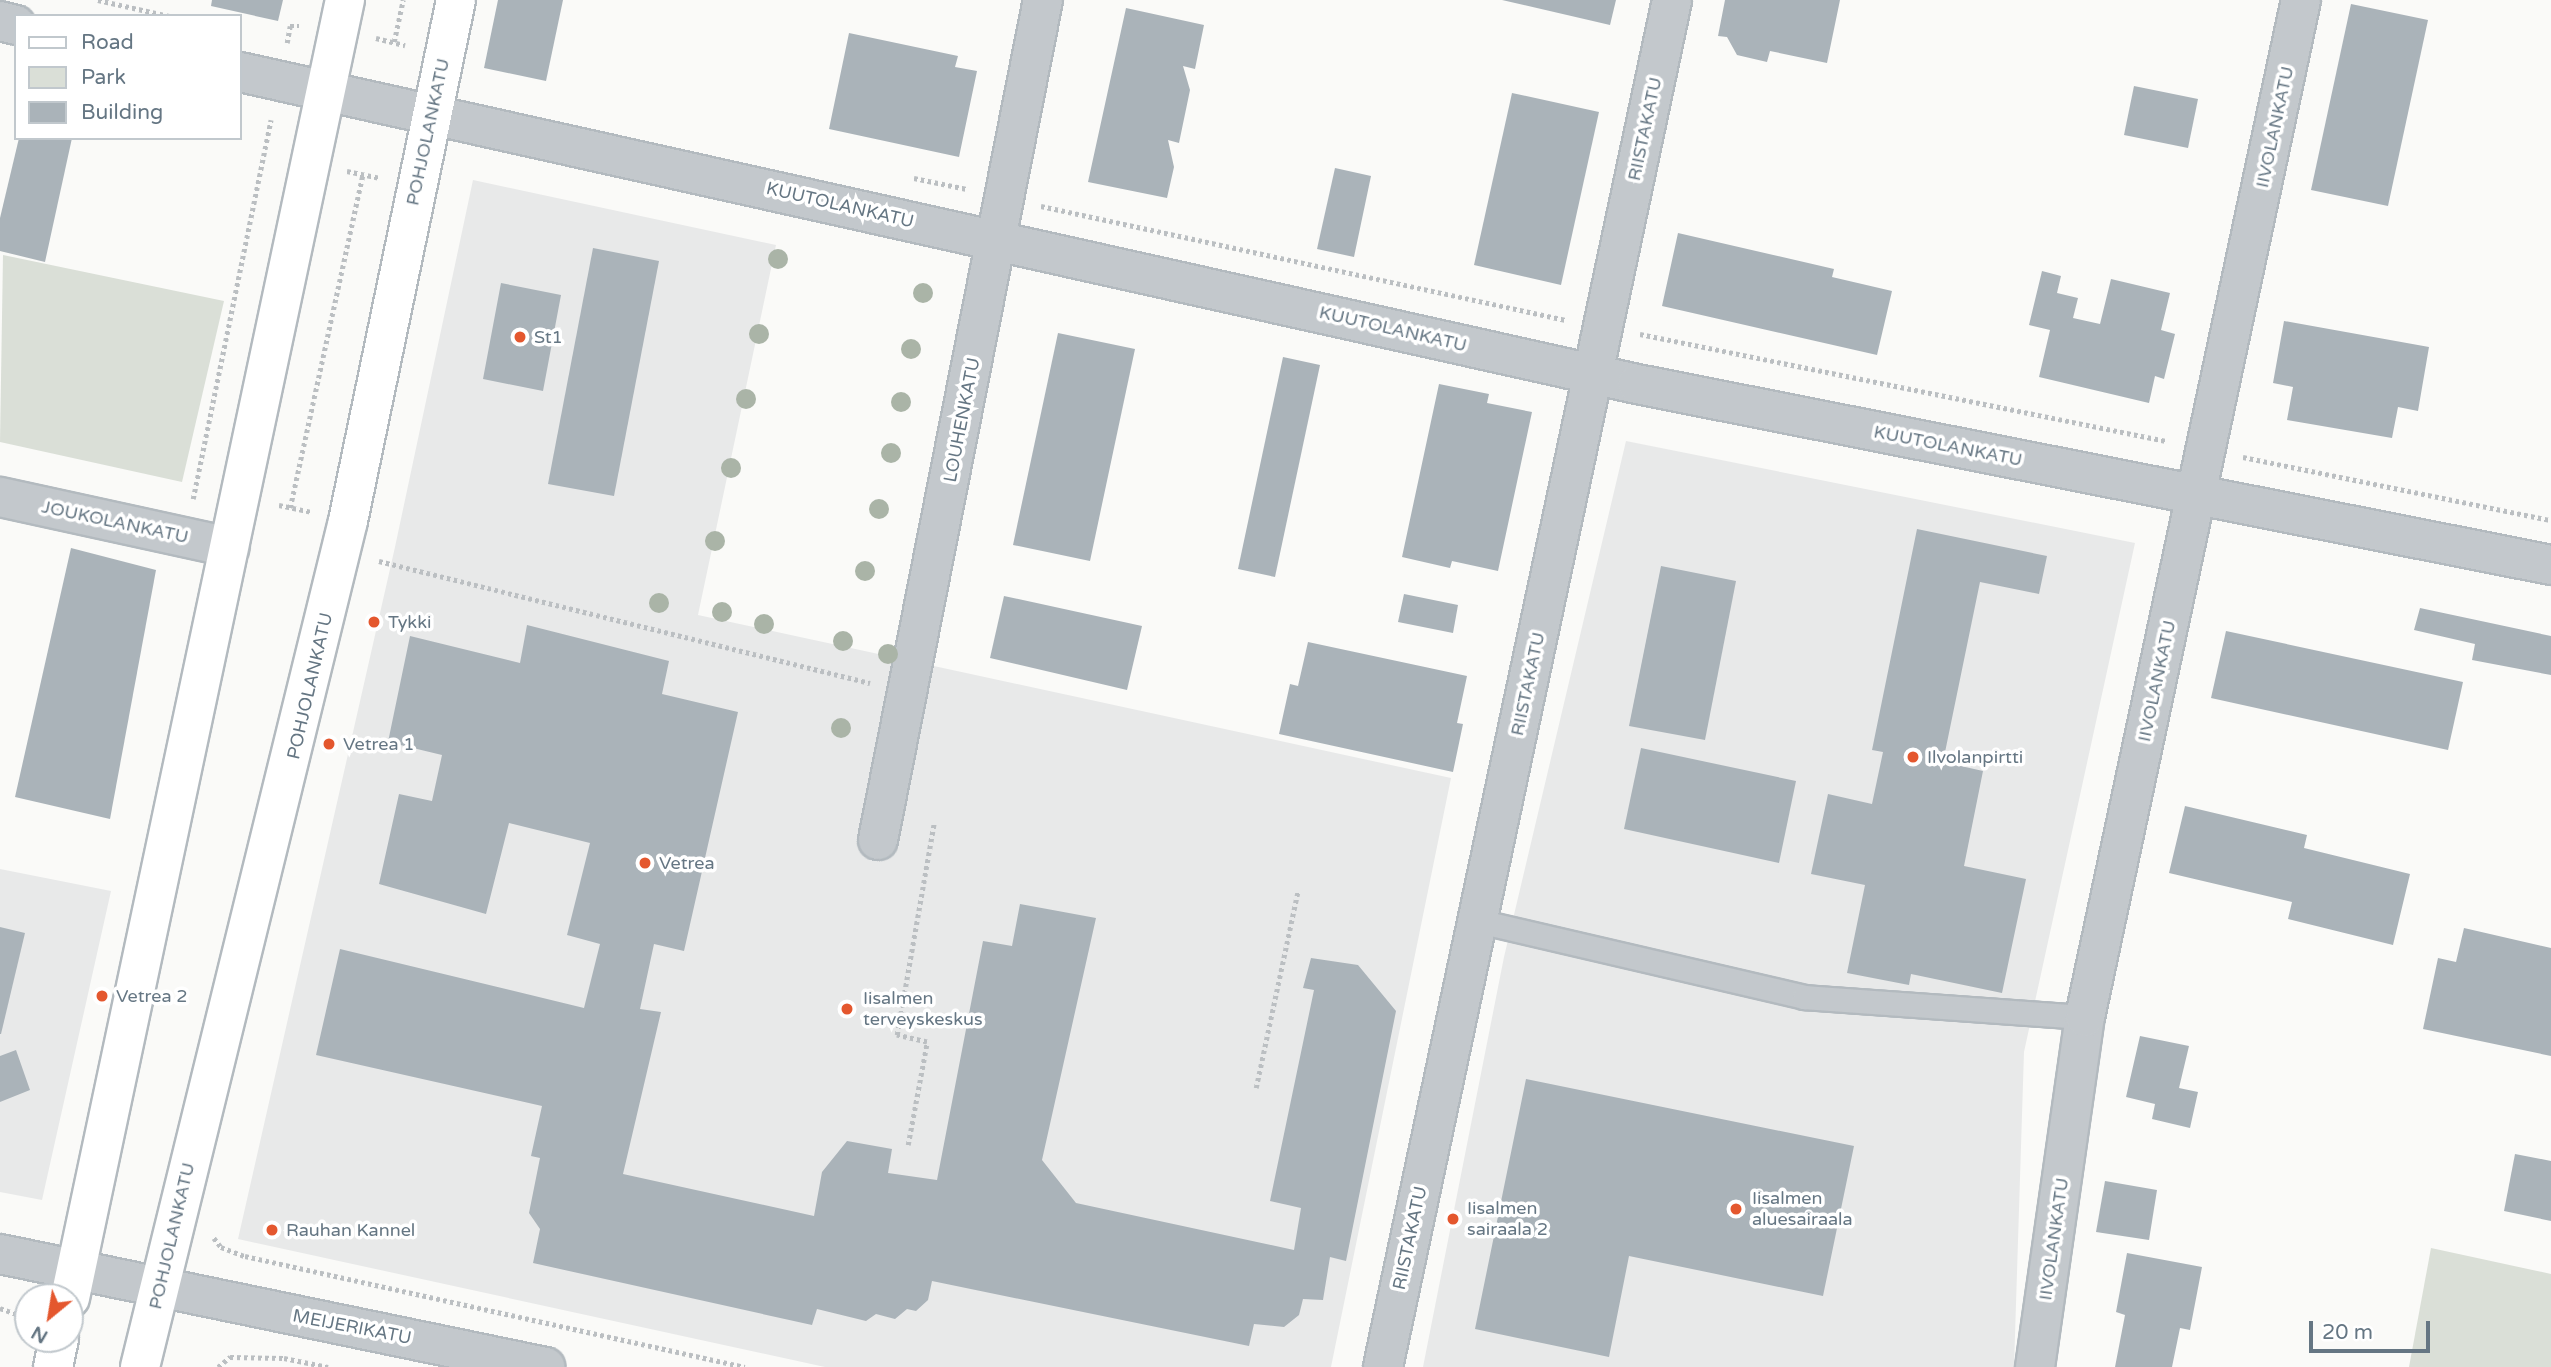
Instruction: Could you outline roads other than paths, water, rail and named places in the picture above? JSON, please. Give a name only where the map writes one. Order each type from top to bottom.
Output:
[{"type":"main road","points":[[74,1283],[345,0]]},
{"type":"main road","name":"POHJOLANKATU","points":[[140,1367],[345,534],[456,0]]},
{"type":"street","name":"LOUHENKATU","points":[[878,840],[1043,0]]},
{"type":"street","name":"RIISTAKATU","points":[[1383,1367],[1672,0]]},
{"type":"street","name":"IIVOLANKATU","points":[[2035,1367],[2085,1017],[2301,0]]},
{"type":"street","name":"KUUTOLANKATU","points":[[242,72],[1593,373],[2551,565]]},
{"type":"street","name":"JOUKOLANKATU","points":[[0,497],[230,547]]},
{"type":"street","name":"MEIJERIKATU","points":[[0,1254],[72,1283]]},
{"type":"street","name":"MEIJERIKATU","points":[[84,1285],[159,1289],[545,1367]]},
{"type":"lane","points":[[1478,921],[1804,997],[2085,1017]]},
{"type":"place","name":"St1","points":[[520,337]]},
{"type":"place","name":"Tykki","points":[[374,622]]},
{"type":"place","name":"Vetrea 1","points":[[329,744]]},
{"type":"place","name":"Ilvolanpirtti","points":[[1913,757]]},
{"type":"place","name":"Vetrea","points":[[645,863]]},
{"type":"place","name":"Vetrea 2","points":[[102,996]]},
{"type":"place","name":"Iisalmen terveyskeskus","points":[[847,1009]]},
{"type":"place","name":"Iisalmen aluesairaala","points":[[1736,1209]]},
{"type":"place","name":"Iisalmen sairaala 2","points":[[1453,1219]]},
{"type":"place","name":"Rauhan Kannel","points":[[272,1230]]}]
